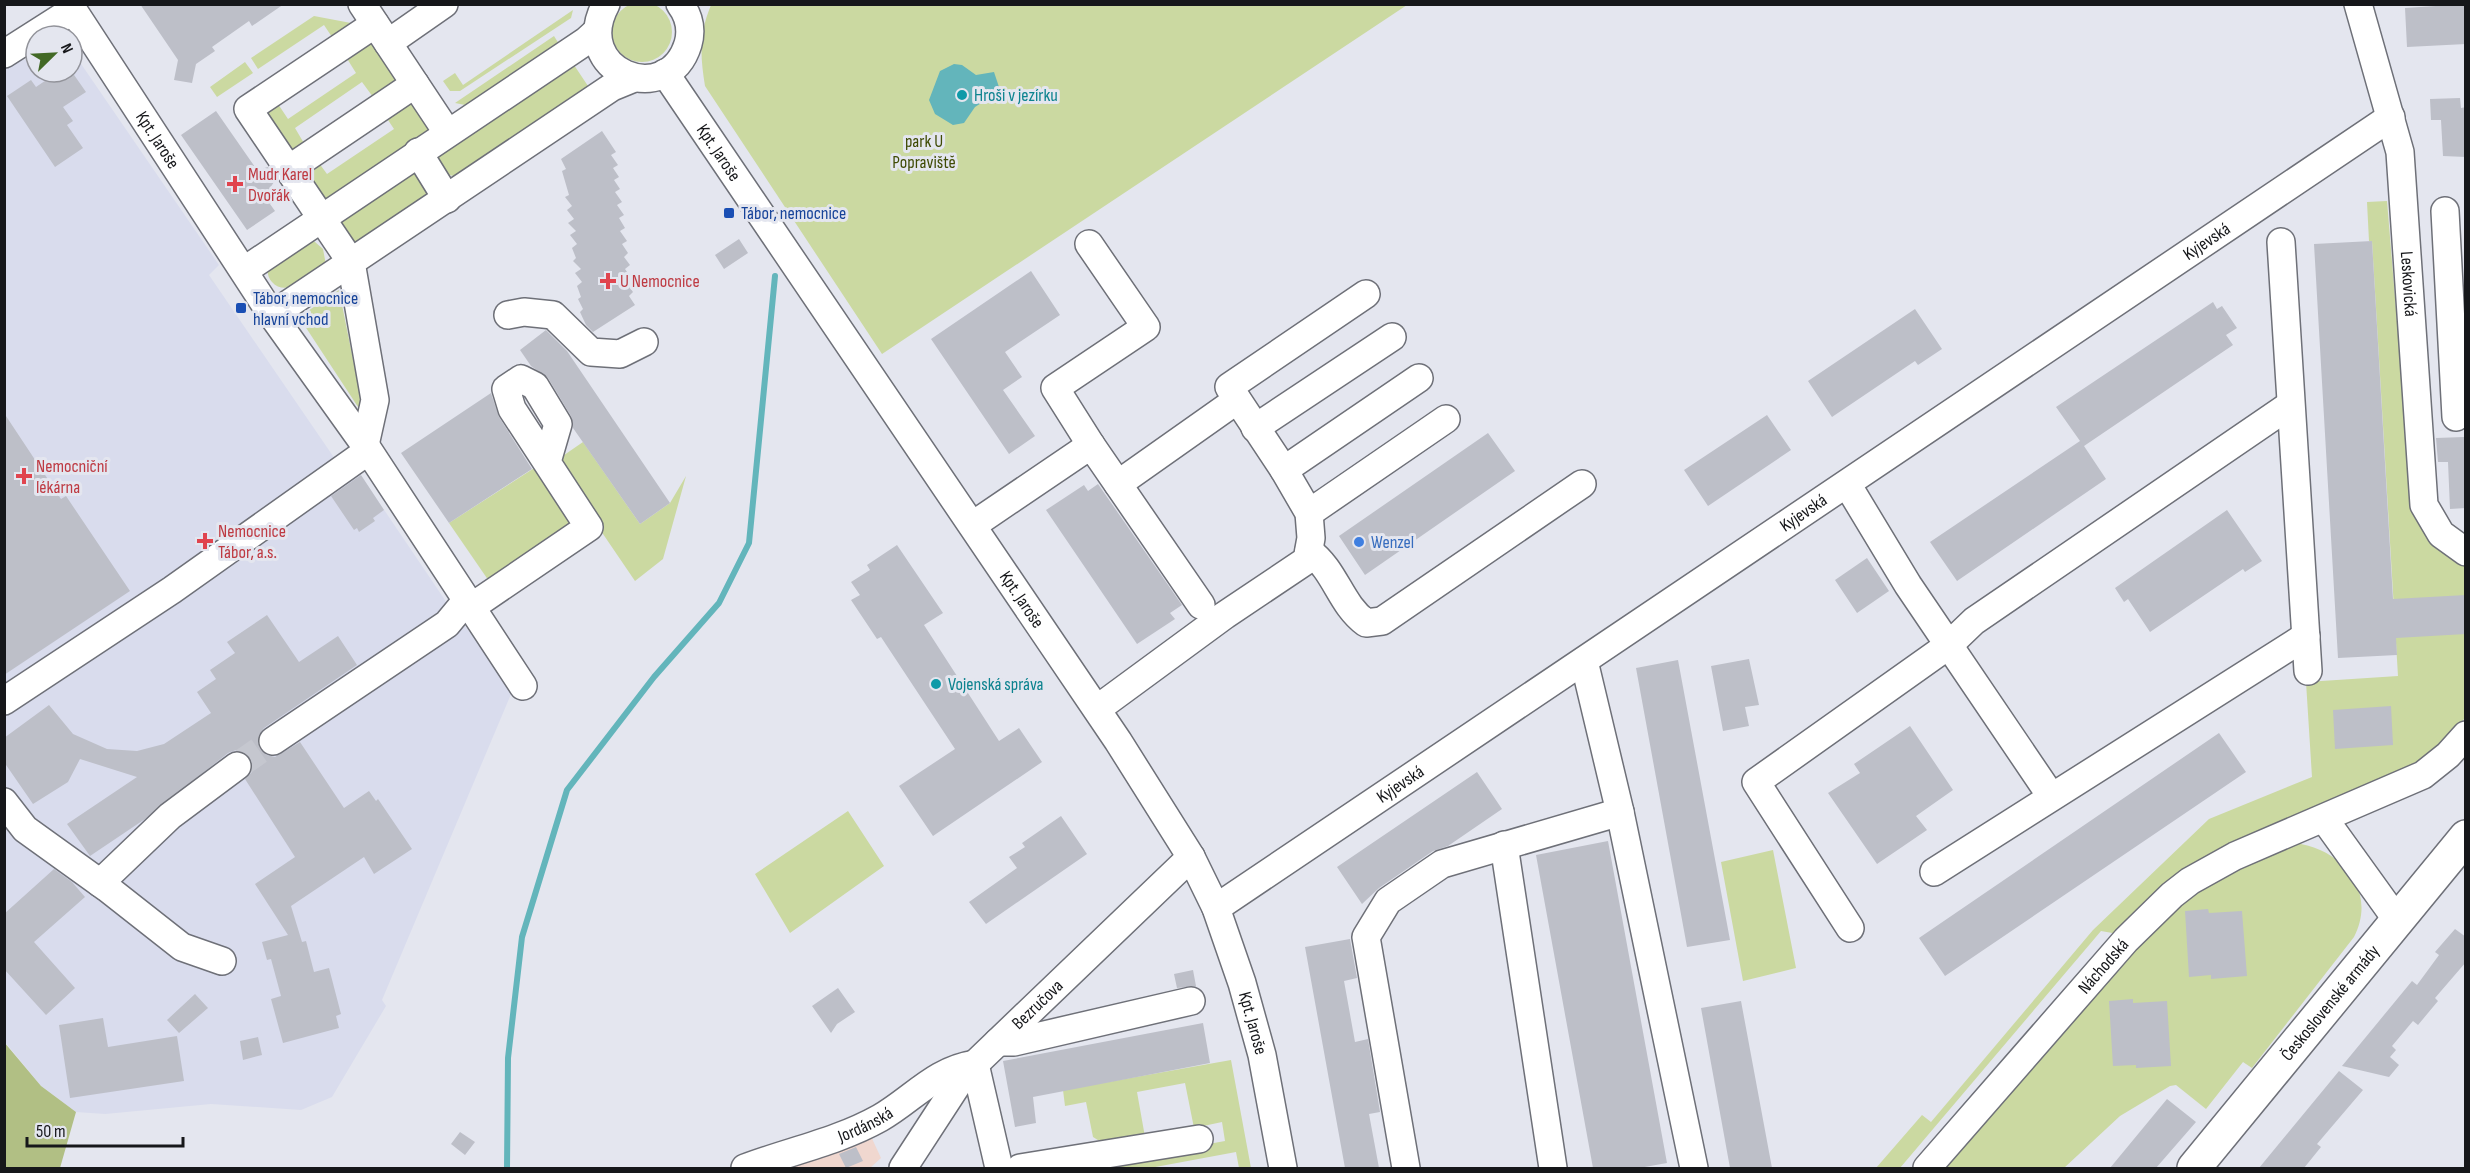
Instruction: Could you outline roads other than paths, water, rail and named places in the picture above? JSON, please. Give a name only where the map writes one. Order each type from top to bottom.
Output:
[{"type":"main road","name":"Československé armády","points":[[2194,1168],[2466,837]]},
{"type":"street","points":[[4,701],[172,590],[366,448],[375,400],[351,262],[248,110],[375,24],[444,4]]},
{"type":"street","points":[[606,4],[599,16],[597,31],[601,50],[611,66],[634,78]]},
{"type":"street","points":[[272,315],[612,87],[634,78],[655,77],[677,64],[685,53],[689,39],[689,24],[680,4]]},
{"type":"street","name":"Leskovická","points":[[2358,4],[2400,152],[2424,505],[2441,534],[2466,552]]},
{"type":"street","name":"Kpt. Jaroše","points":[[4,54],[73,10],[245,270],[272,315],[366,448],[523,686]]},
{"type":"street","points":[[375,24],[447,132]]},
{"type":"street","points":[[245,270],[447,132],[586,41],[597,31]]},
{"type":"street","name":"Kpt. Jaroše","points":[[665,73],[805,276],[878,389],[973,525],[1191,857],[1216,908],[1242,984],[1262,1054],[1283,1168]]},
{"type":"street","points":[[289,169],[415,84]]},
{"type":"street","name":"Kyjevská","points":[[1216,908],[2391,117]]},
{"type":"street","points":[[418,152],[447,199]]},
{"type":"street","points":[[2445,212],[2458,320],[2456,417]]},
{"type":"street","points":[[2281,242],[2308,671]]},
{"type":"street","points":[[1089,244],[1151,336],[1056,388],[1091,445],[1201,604]]},
{"type":"street","points":[[1096,710],[1225,615],[1307,560],[1309,513],[1284,470],[1229,387],[1366,294]]},
{"type":"street","points":[[508,315],[524,312],[553,315],[591,352],[620,354],[644,342]]},
{"type":"street","points":[[2410,322],[2458,320]]},
{"type":"street","points":[[1255,428],[1392,337]]},
{"type":"street","points":[[1284,470],[1419,378]]},
{"type":"street","points":[[1118,484],[1237,399]]},
{"type":"street","points":[[1850,928],[1756,782],[1949,645],[1974,621],[2290,405]]},
{"type":"street","points":[[1309,513],[1446,420]]},
{"type":"street","points":[[973,525],[1091,445]]},
{"type":"street","points":[[273,741],[447,624],[468,605],[589,527],[547,462]]},
{"type":"street","points":[[1309,551],[1329,570],[1358,617],[1366,623],[1382,621],[1582,484]]},
{"type":"street","points":[[1847,484],[1908,585],[2051,796]]},
{"type":"street","points":[[1934,872],[2306,636]]},
{"type":"street","points":[[1584,661],[1620,812],[1694,1168]]},
{"type":"street","name":"Náchodská","points":[[1927,1168],[2126,940],[2172,895],[2190,881],[2235,856],[2325,820],[2423,775],[2448,755],[2466,735]]},
{"type":"street","points":[[99,883],[170,816],[237,766]]},
{"type":"street","points":[[1406,1168],[1366,936],[1388,901],[1442,864],[1620,812]]},
{"type":"street","points":[[8,813],[25,829],[182,947],[222,962]]},
{"type":"street","points":[[2325,820],[2397,920]]},
{"type":"street","points":[[1504,845],[1553,1168]]},
{"type":"street","name":"Bezručova","points":[[903,1168],[959,1082],[975,1064],[1191,857]]},
{"type":"street","points":[[998,1042],[1014,1042],[1191,1001]]},
{"type":"street","points":[[975,1064],[999,1168]]},
{"type":"street","name":"Jordánská","points":[[745,1168],[807,1150],[848,1133],[881,1117],[935,1077],[957,1067],[975,1064]]},
{"type":"street","points":[[1020,1168],[1199,1139]]},
{"type":"water","points":[[954,64],[962,65],[976,75],[994,72],[999,87],[997,93],[975,107],[964,123],[953,125],[935,114],[929,100],[940,71]]},
{"type":"waterway","points":[[507,1168],[508,1058],[522,937],[567,790],[654,677],[719,603],[749,543],[775,276]]},
{"type":"tunnel","points":[[237,766],[273,741]]},
{"type":"place","name":"Hroši v jezírku","points":[[962,95]]},
{"type":"place","name":"Mudr Karel Dvořák","points":[[235,184]]},
{"type":"place","name":"Tábor, nemocnice","points":[[729,213]]},
{"type":"place","name":"U Nemocnice","points":[[608,281]]},
{"type":"place","name":"Tábor, nemocnice hlavní vchod","points":[[241,308]]},
{"type":"place","name":"Nemocniční lékárna","points":[[24,476]]},
{"type":"place","name":"Nemocnice Tábor, a.s.","points":[[205,541]]},
{"type":"place","name":"Wenzel","points":[[1359,542]]},
{"type":"place","name":"Vojenská správa","points":[[936,684]]},
{"type":"park label","name":"park U Popraviště","points":[[924,151]]}]
